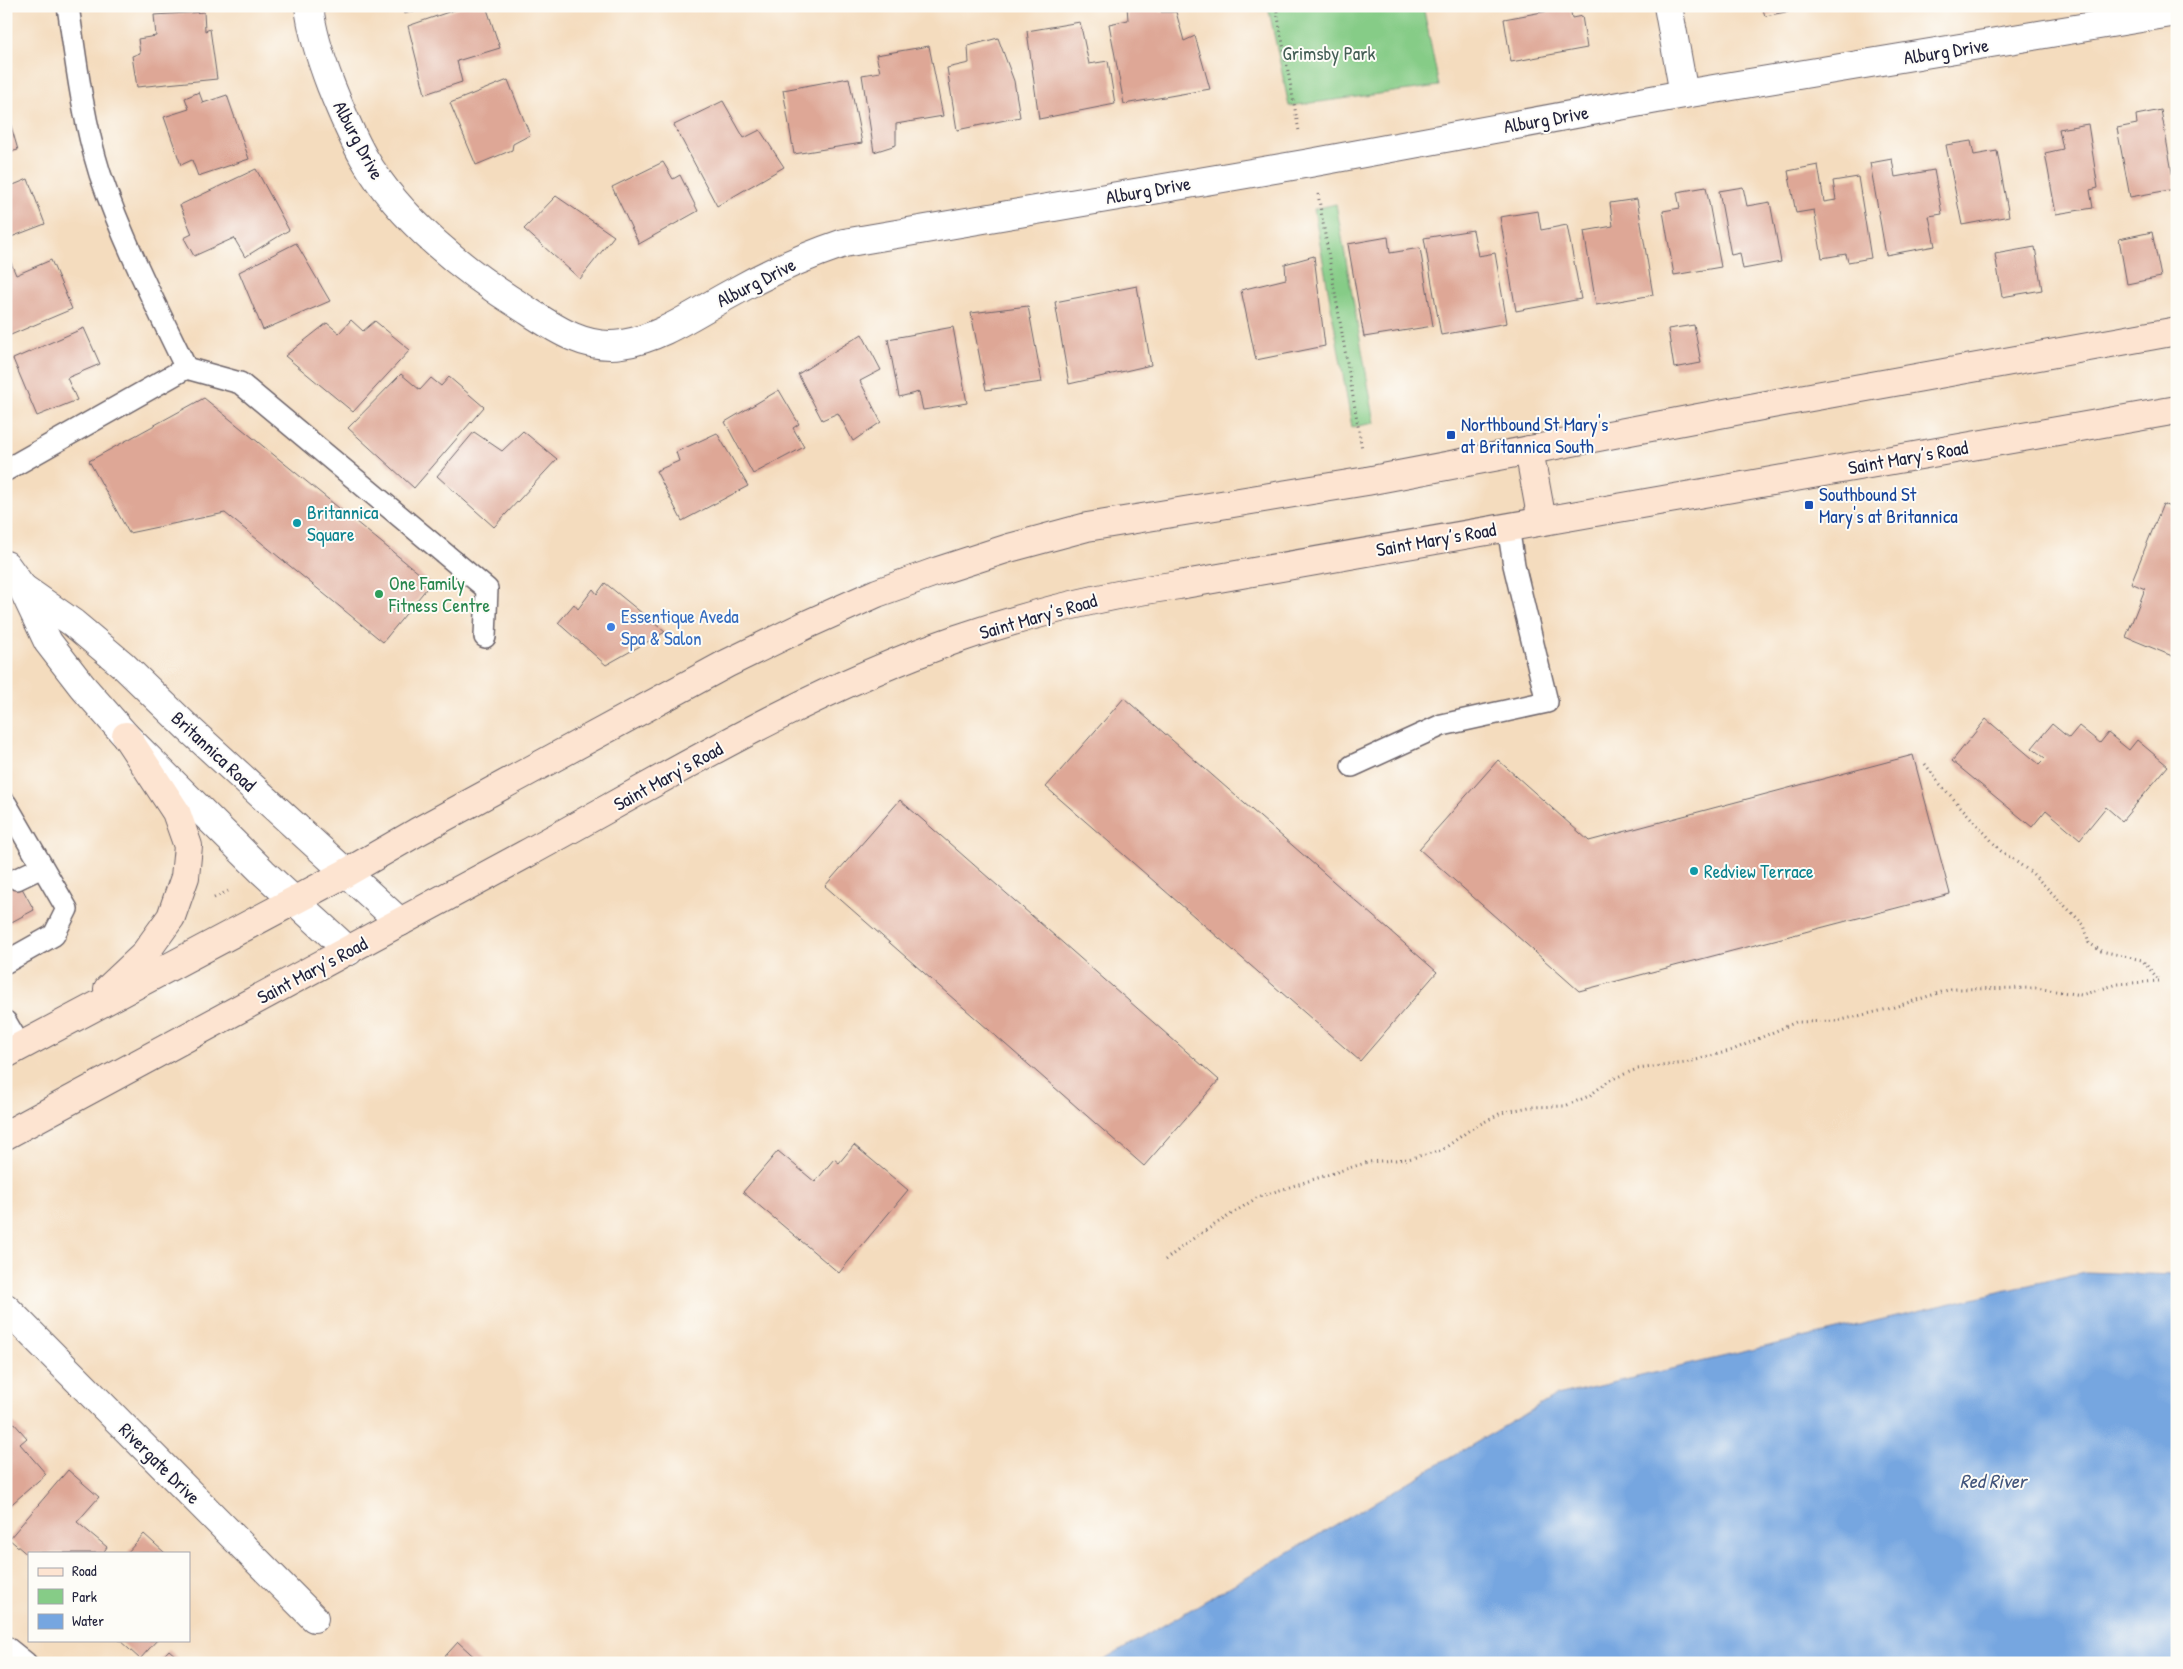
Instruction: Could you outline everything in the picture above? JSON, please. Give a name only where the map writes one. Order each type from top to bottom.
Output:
[{"type":"main road","points":[[13,1050],[346,873],[417,832],[726,664],[808,624],[886,590],[938,571],[1009,548],[1087,527],[1367,481],[2177,331]]},
{"type":"main road","name":"Saint Mary’s Road","points":[[6,1134],[349,951],[744,735],[848,684],[958,638],[1069,606],[1126,592],[1179,585],[2177,410]]},
{"type":"main road","points":[[1529,450],[1542,521]]},
{"type":"main road","points":[[81,1014],[143,956],[171,917],[185,876],[188,846],[176,812],[126,736]]},
{"type":"street","name":"Alburg Drive","points":[[309,6],[316,45],[346,125],[365,160],[386,188],[438,245],[474,275],[557,329],[582,341],[601,345],[622,344],[647,338],[675,325],[774,271],[810,254],[844,243],[1310,163],[1684,94],[2177,12]]},
{"type":"street","points":[[1668,6],[1684,94]]},
{"type":"street","name":"Britannica Road","points":[[6,565],[22,587],[48,642],[82,686],[126,736],[292,901],[349,951]]},
{"type":"street","name":"Britannica Road","points":[[22,587],[73,624],[123,665],[188,728],[400,922]]},
{"type":"street","name":"Rivergate Drive","points":[[6,1308],[314,1618]]},
{"type":"lane","points":[[68,6],[78,77],[100,173],[128,246],[186,368]]},
{"type":"lane","points":[[6,470],[186,368],[240,383],[487,589],[485,637]]},
{"type":"lane","points":[[1352,766],[1442,725],[1547,702],[1514,565],[1508,527]]},
{"type":"lane","points":[[6,962],[54,934],[67,909],[7,807]]},
{"type":"lane","points":[[17,879],[42,867]]},
{"type":"lane","points":[[6,1022],[13,1050]]},
{"type":"lane","points":[[6,1647],[26,1663]]},
{"type":"path","points":[[1276,6],[1301,140],[1317,184],[1367,481]]},
{"type":"path","points":[[1165,1260],[1194,1238],[1258,1197],[1368,1162],[1408,1159],[1442,1150],[1471,1129],[1501,1113],[1529,1107],[1565,1106],[1589,1096],[1610,1080],[1637,1069],[1685,1063],[1733,1050],[1796,1022],[1837,1020],[1888,1009],[1951,989],[2036,988],[2081,995],[2118,984],[2159,980],[2142,960],[2101,951],[2089,943],[2084,925],[2032,873],[2001,851],[1940,784],[1925,764]]},
{"type":"green space","name":"Grimsby Park","points":[[1268,6],[1423,6],[1439,86],[1289,106]]},
{"type":"green space","points":[[1336,204],[1375,423],[1352,427],[1314,209]]},
{"type":"water","name":"Red River","points":[[2084,1272],[2177,1275],[2177,1663],[1099,1663],[1556,1396]]},
{"type":"building","points":[[402,6],[431,6],[431,7],[404,14]]},
{"type":"building","points":[[466,6],[486,6],[500,48],[457,61],[462,82],[425,94],[408,26]]},
{"type":"building","points":[[1127,6],[1159,6],[1161,12],[1176,12],[1184,41],[1195,36],[1210,89],[1124,104],[1109,24],[1128,20]]},
{"type":"building","points":[[1762,6],[1812,6],[1812,7],[1765,16]]},
{"type":"building","points":[[1570,7],[1572,18],[1582,16],[1587,48],[1511,62],[1504,19]]},
{"type":"building","points":[[204,12],[205,31],[210,29],[217,79],[137,87],[132,56],[140,53],[138,39],[156,36],[154,15]]},
{"type":"building","points":[[1080,22],[1089,64],[1108,61],[1115,104],[1039,119],[1027,31]]},
{"type":"building","points":[[998,38],[1014,81],[1020,117],[957,130],[947,68],[969,63],[968,46]]},
{"type":"building","points":[[929,46],[943,116],[896,124],[896,145],[874,152],[862,75],[880,72],[876,55]]},
{"type":"building","points":[[849,78],[862,143],[794,154],[783,90]]},
{"type":"building","points":[[508,80],[530,135],[513,144],[512,150],[476,165],[450,103]]},
{"type":"building","points":[[199,92],[203,103],[227,95],[249,159],[198,176],[192,160],[181,165],[164,117],[189,109],[185,98]]},
{"type":"building","points":[[723,101],[744,138],[760,130],[784,167],[717,206],[674,125]]},
{"type":"building","points":[[6,109],[18,150],[6,153]]},
{"type":"building","points":[[2161,110],[2175,189],[2130,197],[2117,128],[2137,124],[2136,115]]},
{"type":"building","points":[[2088,124],[2098,188],[2090,190],[2093,208],[2056,214],[2045,153],[2063,149],[2059,129]]},
{"type":"building","points":[[1971,141],[1974,155],[1997,151],[2009,216],[1962,225],[1946,145]]},
{"type":"building","points":[[1892,159],[1895,177],[1934,170],[1942,214],[1929,216],[1935,246],[1886,255],[1870,163]]},
{"type":"building","points":[[663,162],[673,179],[680,175],[698,211],[639,244],[612,187]]},
{"type":"building","points":[[1818,165],[1824,202],[1836,200],[1833,181],[1858,177],[1871,258],[1848,262],[1846,254],[1822,258],[1814,210],[1796,213],[1788,171]]},
{"type":"building","points":[[256,169],[289,230],[245,257],[234,238],[194,256],[184,238],[192,234],[180,205]]},
{"type":"building","points":[[28,179],[45,224],[6,239],[6,188]]},
{"type":"building","points":[[1706,187],[1721,267],[1674,275],[1663,211],[1680,208],[1677,192]]},
{"type":"building","points":[[1743,187],[1747,206],[1770,202],[1781,262],[1743,269],[1740,253],[1731,255],[1719,191]]},
{"type":"building","points":[[556,196],[614,236],[580,279],[524,229]]},
{"type":"building","points":[[1637,199],[1653,295],[1596,305],[1584,231],[1613,226],[1610,203]]},
{"type":"building","points":[[1538,211],[1541,230],[1567,225],[1581,299],[1516,311],[1500,217]]},
{"type":"building","points":[[1473,230],[1478,256],[1495,253],[1507,323],[1441,335],[1424,238]]},
{"type":"building","points":[[2152,232],[2161,277],[2127,284],[2119,239]]},
{"type":"building","points":[[1388,237],[1390,253],[1420,248],[1433,326],[1364,337],[1348,244]]},
{"type":"building","points":[[296,243],[330,301],[263,330],[239,272]]},
{"type":"building","points":[[2035,247],[2042,290],[2002,297],[1995,254]]},
{"type":"building","points":[[1314,256],[1325,346],[1256,360],[1241,290],[1286,279],[1285,264]]},
{"type":"building","points":[[9,258],[16,275],[51,260],[72,309],[6,337],[6,259]]},
{"type":"building","points":[[1137,286],[1151,365],[1069,384],[1055,302]]},
{"type":"building","points":[[1028,306],[1042,382],[986,390],[971,313]]},
{"type":"building","points":[[351,320],[363,331],[375,321],[410,350],[353,412],[285,356],[327,323],[339,333]]},
{"type":"building","points":[[1694,325],[1701,363],[1674,368],[1668,329]]},
{"type":"building","points":[[953,327],[967,403],[923,410],[919,392],[899,397],[888,339]]},
{"type":"building","points":[[84,328],[100,364],[67,378],[77,400],[37,416],[13,359]]},
{"type":"building","points":[[862,334],[881,370],[860,381],[881,422],[853,441],[838,413],[822,420],[798,374]]},
{"type":"building","points":[[401,374],[420,390],[431,378],[441,386],[449,377],[484,407],[414,488],[348,428]]},
{"type":"building","points":[[779,390],[799,424],[793,428],[804,447],[753,474],[725,422]]},
{"type":"building","name":"Britannica Square","points":[[204,398],[431,583],[383,642],[225,513],[129,533],[89,461]]},
{"type":"building","points":[[523,431],[557,459],[494,527],[437,476],[474,432],[502,451]]},
{"type":"building","points":[[717,433],[748,486],[682,521],[656,471],[679,461],[676,452]]},
{"type":"building","points":[[2163,504],[2177,510],[2177,658],[2126,637],[2145,589],[2131,583]]},
{"type":"building","name":"Essentique Aveda Spa & Salon","points":[[605,583],[665,632],[606,665],[558,623],[574,604],[578,609],[593,589],[597,594]]},
{"type":"building","points":[[1124,698],[1437,972],[1360,1061],[1046,787]]},
{"type":"building","points":[[1986,719],[2039,764],[2045,758],[2032,748],[2052,724],[2069,738],[2079,726],[2100,743],[2108,733],[2129,750],[2137,740],[2168,766],[2122,821],[2106,807],[2080,839],[2046,810],[2032,827],[1952,761]]},
{"type":"building","name":"Redview Terrace","points":[[1913,755],[1950,894],[1579,991],[1419,849],[1498,760],[1589,841]]},
{"type":"building","points":[[900,800],[1219,1080],[1144,1166],[825,886]]},
{"type":"building","points":[[6,859],[34,910],[6,925]]},
{"type":"building","points":[[854,1145],[908,1190],[839,1273],[743,1192],[778,1151],[815,1182],[834,1159],[839,1163]]},
{"type":"building","points":[[6,1414],[27,1438],[20,1444],[46,1474],[6,1509]]},
{"type":"building","points":[[68,1470],[99,1497],[77,1522],[107,1547],[104,1552],[28,1552],[28,1555],[9,1539]]},
{"type":"building","points":[[144,1534],[164,1552],[128,1552]]},
{"type":"building","points":[[121,1642],[155,1642],[140,1659]]},
{"type":"building","points":[[458,1642],[481,1663],[439,1663]]},
{"type":"building","points":[[169,1650],[184,1663],[157,1663]]},
{"type":"place","name":"Northbound St Mary's at Britannica South","points":[[1451,435]]},
{"type":"place","name":"Southbound St Mary's at Britannica","points":[[1809,505]]},
{"type":"place","name":"Britannica Square","points":[[297,523]]},
{"type":"place","name":"One Family Fitness Centre","points":[[379,594]]},
{"type":"place","name":"Essentique Aveda Spa & Salon","points":[[611,627]]},
{"type":"place","name":"Redview Terrace","points":[[1694,871]]}]
